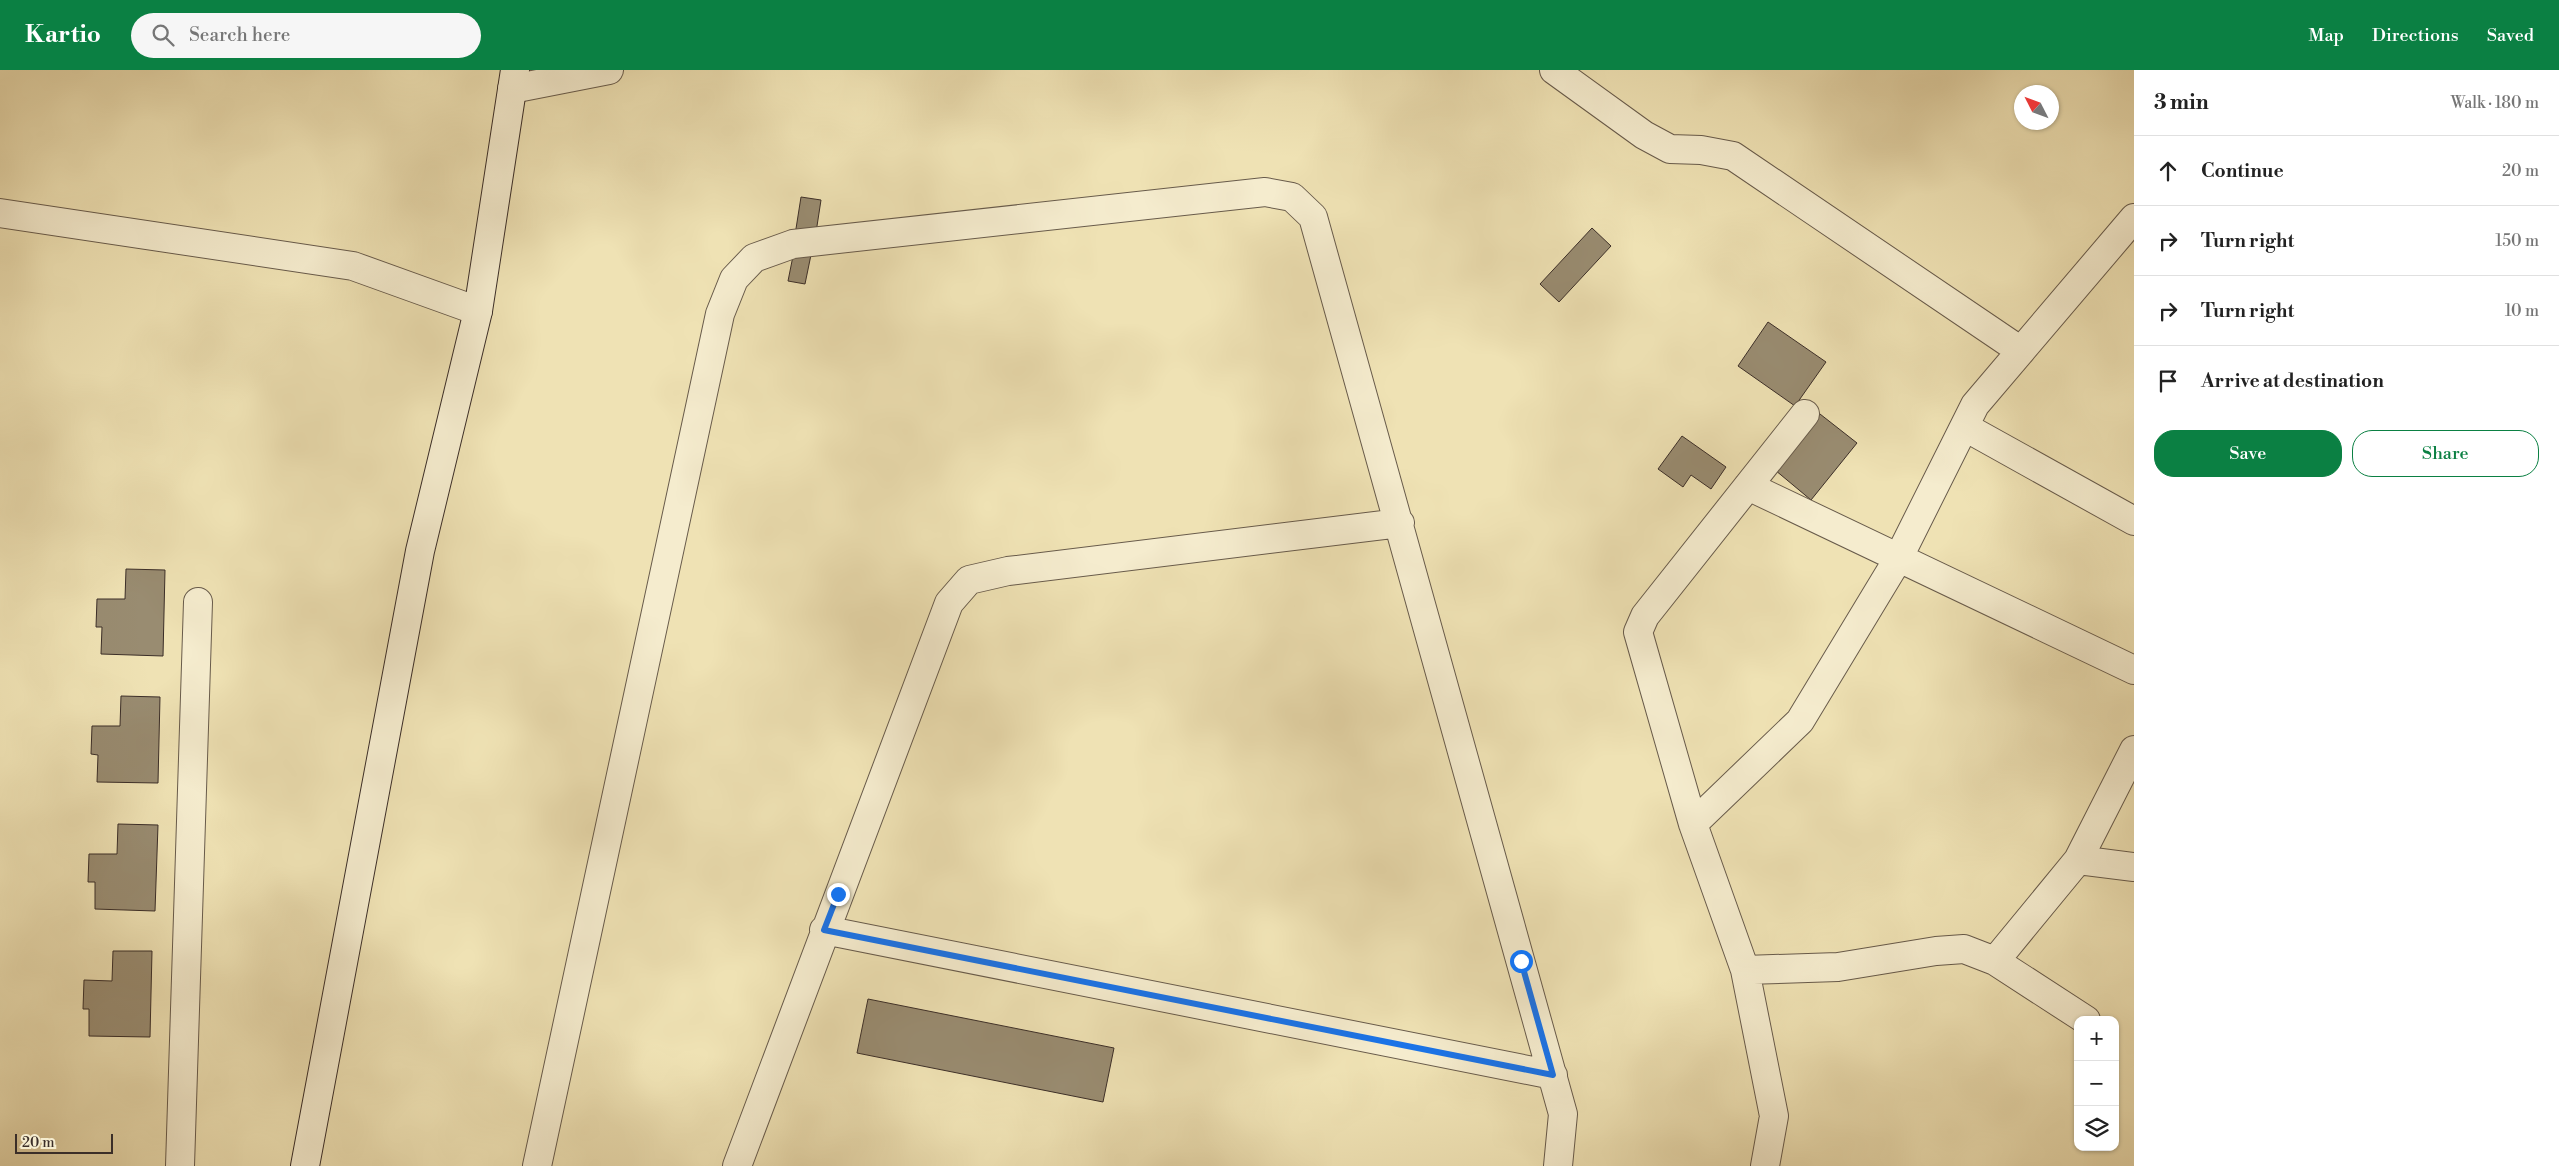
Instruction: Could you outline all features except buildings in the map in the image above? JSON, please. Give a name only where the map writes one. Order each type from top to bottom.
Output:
[{"type":"street","points":[[304,1166],[420,551],[478,311],[513,80],[609,70]]},
{"type":"street","points":[[1554,70],[1644,135],[1670,149],[1701,150],[1733,156],[2021,351]]},
{"type":"street","points":[[537,1166],[720,314],[734,279],[754,258],[792,244],[1265,192],[1292,197],[1313,217],[1553,1075],[1563,1114],[1558,1166]]},
{"type":"street","points":[[0,213],[353,266],[478,311]]},
{"type":"street","points":[[1693,824],[1800,721],[1898,559],[1975,405],[2134,218]]},
{"type":"street","points":[[1764,1166],[1774,1116],[1745,970],[1693,824],[1638,632],[1645,616],[1805,414]]},
{"type":"street","points":[[1965,427],[2134,521]]},
{"type":"street","points":[[1748,486],[2134,670]]},
{"type":"street","points":[[737,1166],[948,603],[969,580],[1008,571],[1400,523]]},
{"type":"street","points":[[180,1166],[198,602]]},
{"type":"street","points":[[1995,961],[2078,860],[2134,750]]},
{"type":"street","points":[[2078,860],[2134,867]]},
{"type":"street","points":[[824,930],[1553,1075]]},
{"type":"street","points":[[1745,970],[1838,967],[1936,951],[1964,949],[1995,961],[2080,1016]]},
{"type":"route","points":[[838,894],[824,930],[1553,1075],[1521,961]]}]
